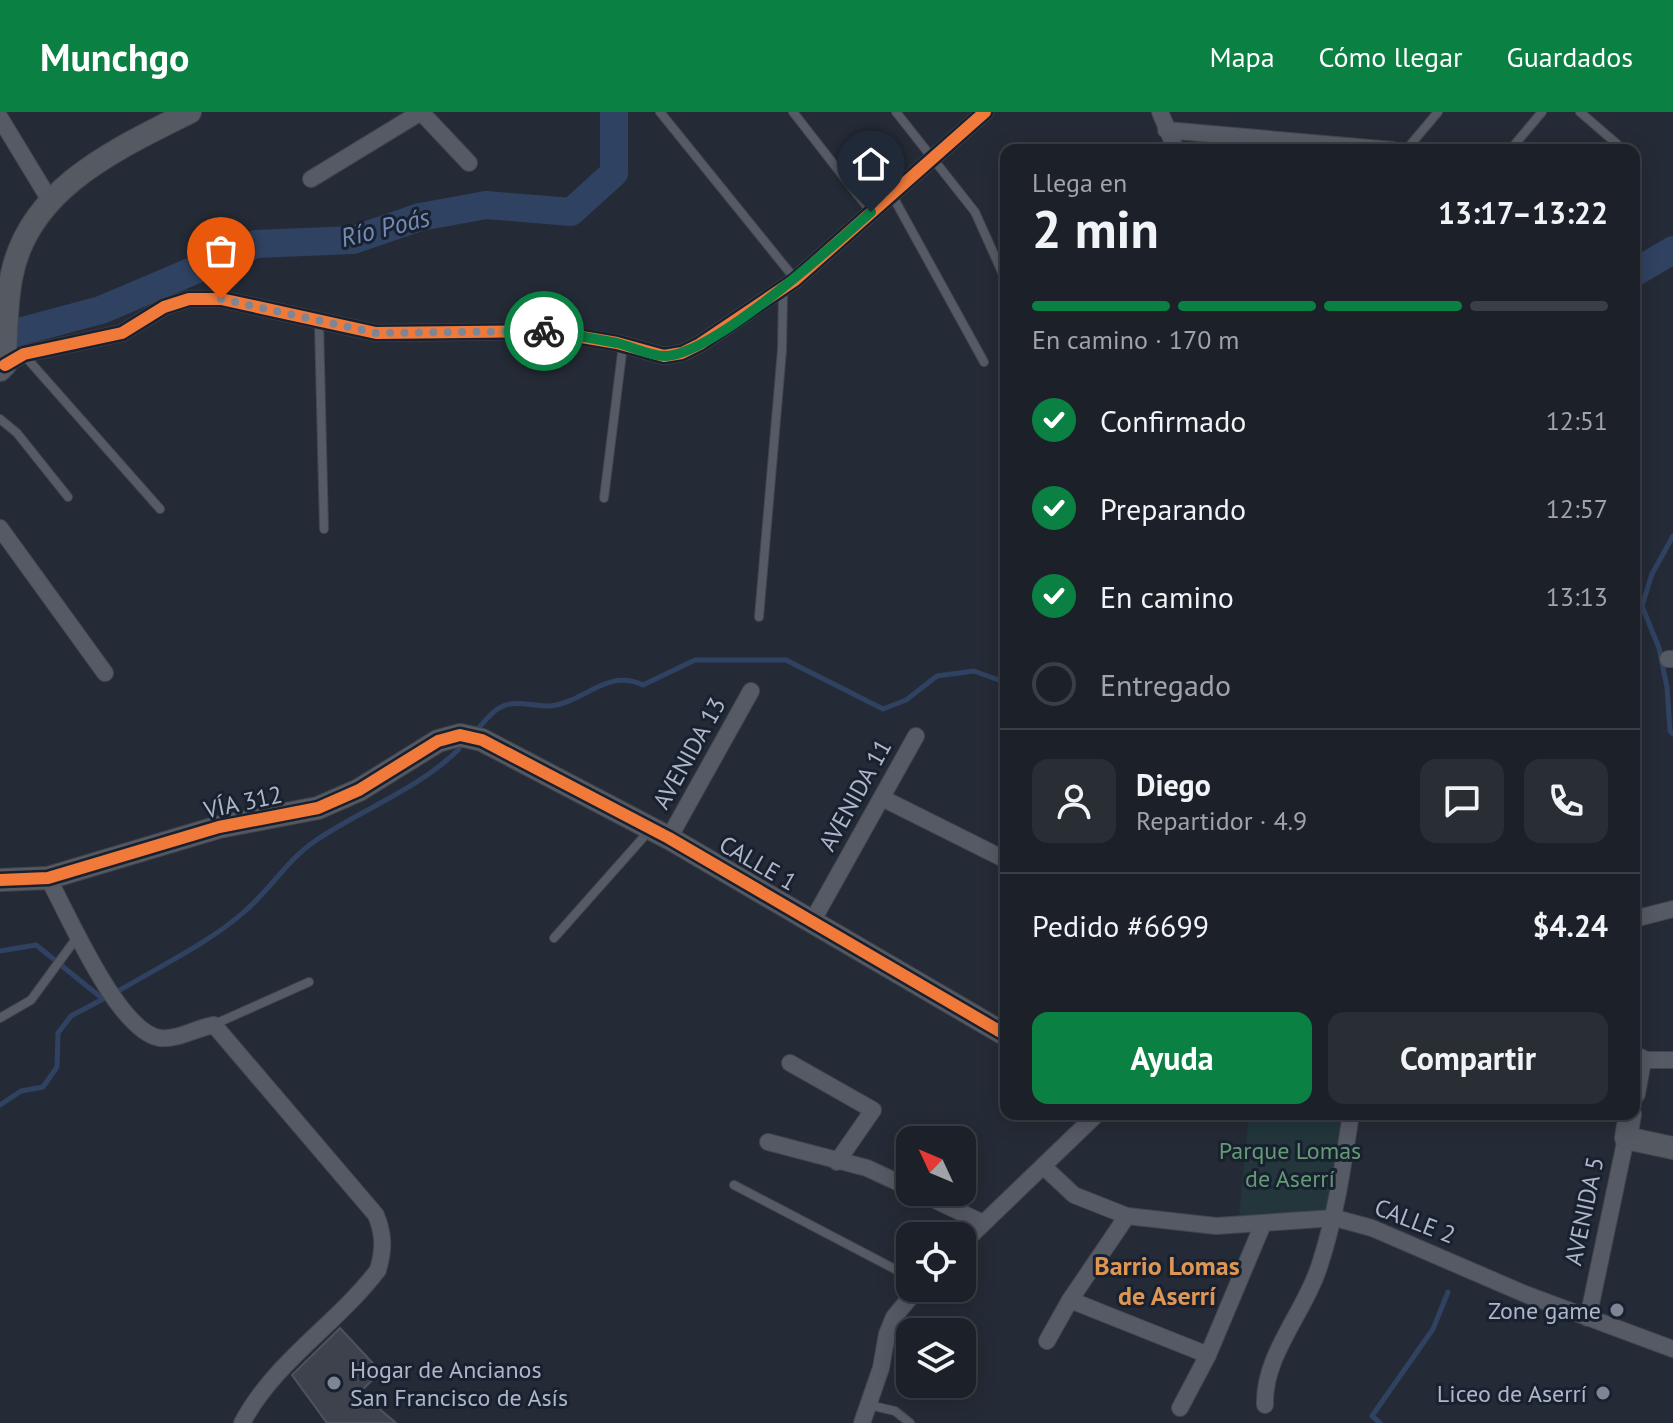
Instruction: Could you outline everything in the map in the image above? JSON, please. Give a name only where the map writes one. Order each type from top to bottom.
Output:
[{"type":"street","points":[[190,112],[102,157],[77,174],[51,202],[18,253],[4,312],[9,359],[122,333],[164,307],[189,299],[221,299],[319,323],[409,336],[546,331],[664,356],[682,353],[789,284],[985,112]]},
{"type":"street","points":[[311,179],[421,112],[469,163]]},
{"type":"street","points":[[1160,112],[1173,144]]},
{"type":"street","points":[[0,118],[51,202]]},
{"type":"street","points":[[1166,130],[1288,144]]},
{"type":"street","points":[[0,528],[105,673]]},
{"type":"street","name":"AVENIDA 13","points":[[661,833],[751,691]]},
{"type":"street","name":"VÍA 312","points":[[0,880],[48,878],[219,827],[318,808],[359,790],[438,741],[460,735],[482,740]]},
{"type":"street","name":"AVENIDA 11","points":[[813,920],[916,736]]},
{"type":"street","name":"CALLE 1","points":[[482,740],[661,833],[1000,1031]]},
{"type":"street","points":[[882,798],[1000,857]]},
{"type":"street","points":[[48,878],[101,977],[124,1010],[149,1035],[162,1038],[214,1025],[376,1215],[383,1233],[383,1252],[378,1270],[285,1362],[254,1401],[242,1423]]},
{"type":"street","points":[[1640,918],[1672,911]]},
{"type":"street","points":[[1640,1060],[1673,1060]]},
{"type":"street","points":[[790,1063],[873,1110],[837,1162]]},
{"type":"street","points":[[976,1230],[1091,1120]]},
{"type":"street","points":[[1265,1405],[1267,1377],[1315,1278],[1335,1218],[1350,1120]]},
{"type":"street","name":"AVENIDA 5","points":[[1588,1318],[1629,1120]]},
{"type":"street","points":[[1626,1138],[1673,1148]]},
{"type":"street","points":[[768,1142],[867,1168],[896,1181]]},
{"type":"street","name":"CALLE 2","points":[[1044,1167],[1074,1195],[1127,1216],[1183,1225],[1263,1224],[1335,1218],[1426,1248],[1588,1318],[1673,1349]]},
{"type":"street","points":[[947,1206],[983,1223]]},
{"type":"street","points":[[1047,1341],[1070,1300],[1127,1216]]},
{"type":"street","points":[[1180,1408],[1208,1355],[1263,1224]]},
{"type":"street","points":[[1070,1300],[1208,1355]]},
{"type":"street","points":[[862,1423],[887,1334],[894,1317],[906,1302]]},
{"type":"lane","points":[[660,112],[789,284],[759,617]]},
{"type":"lane","points":[[793,112],[871,212]]},
{"type":"lane","points":[[896,112],[975,212],[1000,268]]},
{"type":"lane","points":[[1411,144],[1438,112]]},
{"type":"lane","points":[[1515,144],[1542,112]]},
{"type":"lane","points":[[1580,112],[1617,144]]},
{"type":"lane","points":[[892,195],[984,362]]},
{"type":"lane","points":[[319,323],[324,529]]},
{"type":"lane","points":[[604,498],[623,345]]},
{"type":"lane","points":[[9,359],[160,509]]},
{"type":"lane","points":[[0,419],[17,433],[68,497]]},
{"type":"lane","points":[[554,938],[661,833]]},
{"type":"lane","points":[[0,1018],[31,1000],[79,934]]},
{"type":"lane","points":[[214,1025],[309,982]]},
{"type":"lane","points":[[734,1185],[896,1270]]},
{"type":"lane","points":[[869,1405],[895,1411],[910,1423]]},
{"type":"green space","name":"Parque Lomas de Aserrí","points":[[1248,1120],[1342,1120],[1328,1213],[1239,1216]]},
{"type":"building","name":"Hogar de Ancianos San Francisco de Asís","points":[[340,1328],[381,1372],[360,1392],[396,1423],[327,1423],[292,1375]]},
{"type":"waterway","name":"Río Poás","points":[[0,337],[101,310],[256,244],[353,240],[420,217],[486,205],[571,212],[614,173],[614,112]]},
{"type":"waterway","points":[[1640,269],[1673,250]]},
{"type":"waterway","points":[[1673,536],[1652,574],[1642,606],[1659,648],[1667,687],[1670,731],[1673,734]]},
{"type":"waterway","points":[[478,729],[494,711],[507,705],[550,706],[618,681],[643,685],[695,660],[786,660],[883,709],[906,700],[937,676],[974,671],[1000,681]]},
{"type":"waterway","points":[[120,990],[231,923],[315,841],[426,776],[459,749]]},
{"type":"waterway","points":[[0,951],[36,945],[56,961]]},
{"type":"waterway","points":[[0,1105],[21,1091],[43,1087],[57,1067],[58,1033],[71,1016],[103,999],[62,966]]},
{"type":"waterway","points":[[1380,1423],[1372,1416],[1433,1329],[1448,1292]]},
{"type":"cycle path","points":[[5,365],[24,354],[122,333],[164,307],[189,299],[221,299],[376,333],[546,331],[617,343],[664,356],[682,353],[795,280],[985,112]]},
{"type":"cycle path","points":[[0,880],[48,878],[219,827],[318,808],[359,790],[438,741],[460,735],[482,740],[669,838],[1000,1031]]},
{"type":"way so far","points":[[221,299],[337,327],[376,333],[409,336],[515,329],[544,331]]},
{"type":"place","name":"Zone game","points":[[1617,1310]]},
{"type":"place","name":"Hogar de Ancianos San Francisco de Asís","points":[[334,1383]]},
{"type":"place","name":"Liceo de Aserrí","points":[[1603,1393]]},
{"type":"district","name":"Barrio Lomas de Aserrí","points":[[1167,1280]]},
{"type":"route","points":[[544,331],[617,343],[664,356],[682,353],[795,280],[871,212]]}]
